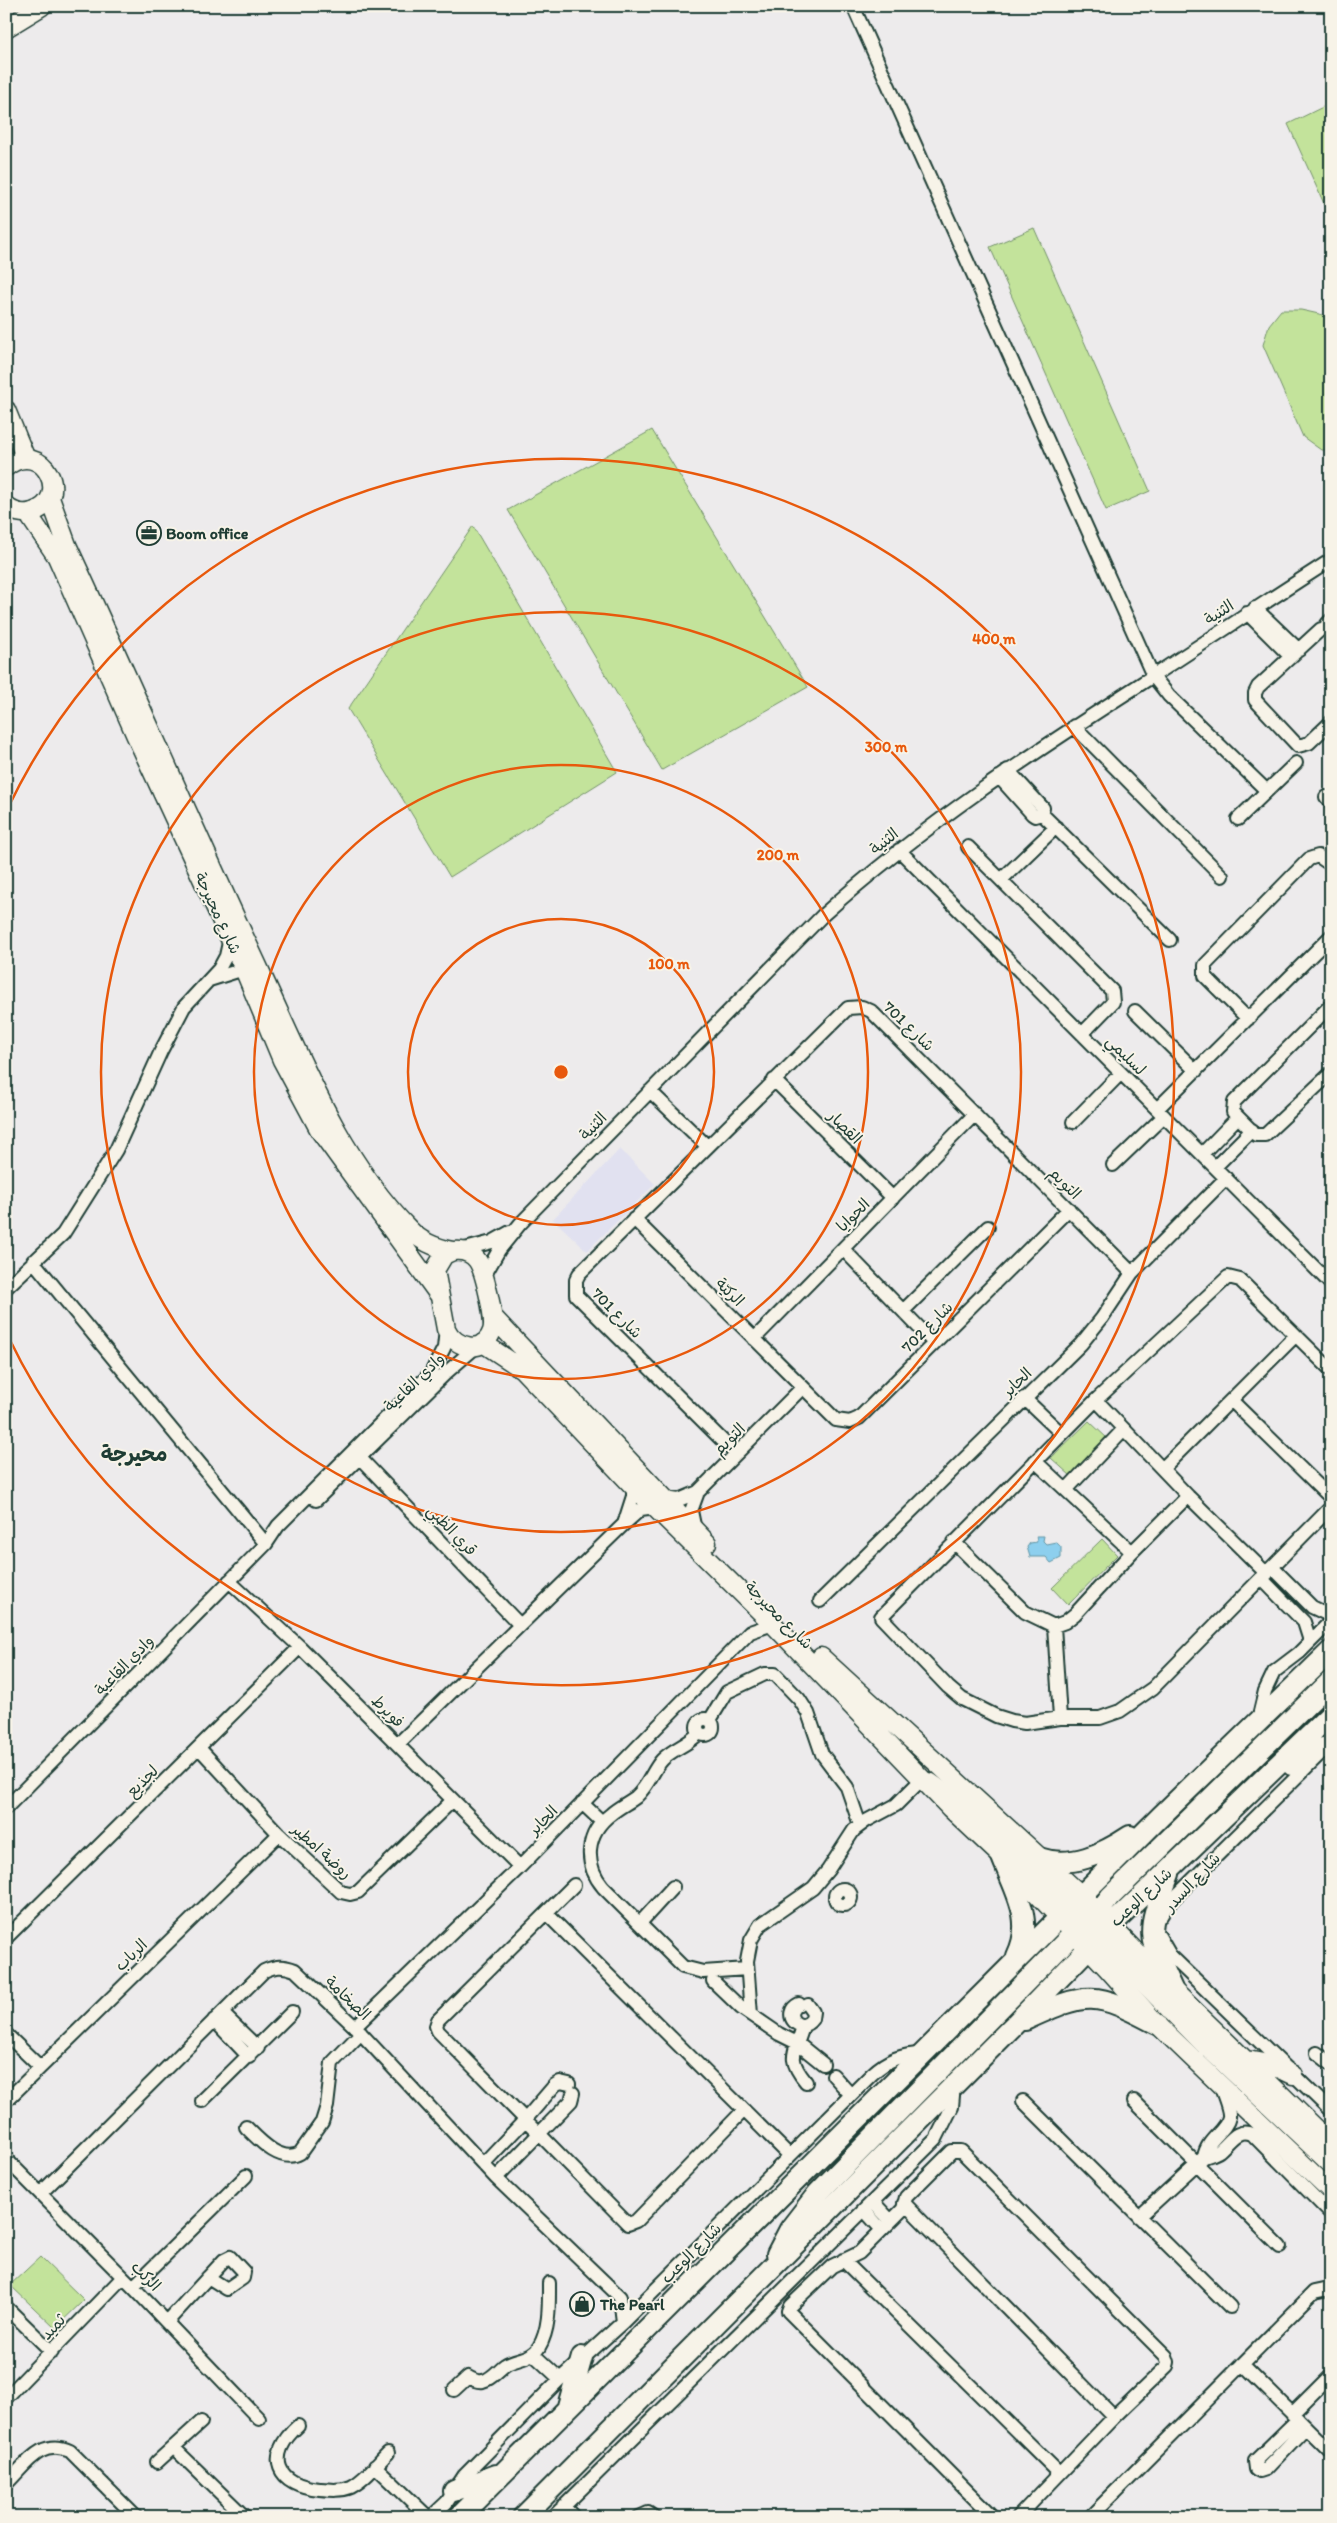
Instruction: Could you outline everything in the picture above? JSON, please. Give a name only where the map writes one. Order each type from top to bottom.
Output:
[{"type":"main road","name":"شارع الوعب","points":[[523,2517],[954,2083],[1016,2023],[1161,1816],[1331,1650]]},
{"type":"main road","points":[[770,2270],[790,2229],[818,2193],[1086,1922],[1331,1681]]},
{"type":"main road","name":"شارع الوعب","points":[[459,2517],[1006,1971],[1171,1869],[1331,1714]]},
{"type":"main road","points":[[1266,1778],[1282,1772],[1310,1751],[1329,1746]]},
{"type":"main road","points":[[926,1780],[966,1809],[1086,1922],[1204,2044],[1331,2163]]},
{"type":"main road","points":[[1038,1858],[1063,1863],[1091,1856],[1116,1845],[1161,1816]]},
{"type":"main road","points":[[1002,1857],[1022,1908],[1026,1928],[1021,1949],[1006,1971]]},
{"type":"main road","points":[[1171,1869],[1153,1916],[1150,1936],[1172,1989]]},
{"type":"main road","points":[[1016,2023],[1066,2002],[1088,1998],[1115,2003],[1157,2024]]},
{"type":"main road","points":[[568,2408],[582,2358]]},
{"type":"main road","points":[[454,2491],[504,2471]]},
{"type":"street","points":[[6,28],[42,6]]},
{"type":"street","points":[[853,6],[1152,676],[1169,696],[1267,791]]},
{"type":"street","points":[[6,410],[26,459],[18,460],[6,467]]},
{"type":"street","name":"شارع محيرجة","points":[[26,459],[35,461],[48,472],[52,489],[50,498],[67,545],[250,966],[329,1116],[361,1166],[408,1229],[429,1244],[456,1251],[476,1259],[483,1278],[492,1317],[750,1602],[926,1780],[950,1808],[1002,1857],[1086,1922]]},
{"type":"street","points":[[15,512],[45,506],[50,498]]},
{"type":"street","name":"شارع محيرجة","points":[[15,512],[57,557],[136,736],[230,938],[250,966],[282,1060],[320,1131],[438,1295]]},
{"type":"street","name":"الثنية","points":[[483,1278],[499,1250],[520,1224],[823,915],[899,850],[1004,773],[1074,726],[1330,561]]},
{"type":"street","points":[[1251,611],[1295,654]]},
{"type":"street","points":[[1326,624],[1258,687],[1255,693],[1255,700],[1298,746],[1304,746],[1309,743],[1331,722]]},
{"type":"street","points":[[1074,726],[1222,876]]},
{"type":"street","points":[[1238,819],[1296,763]]},
{"type":"street","points":[[1004,773],[1032,814],[1035,816],[1042,814],[1170,940]]},
{"type":"street","points":[[1001,880],[1056,828]]},
{"type":"street","points":[[968,847],[1112,991],[1113,1002],[1082,1034]]},
{"type":"street","name":"لسليمي","points":[[899,850],[1331,1284]]},
{"type":"street","points":[[1248,1019],[1205,976],[1204,965],[1309,859],[1318,856],[1331,865]]},
{"type":"street","points":[[1113,1165],[1196,1070],[1331,936]]},
{"type":"street","points":[[6,1288],[63,1234],[116,1150],[161,1051],[184,1008],[219,969],[226,956],[230,938]]},
{"type":"street","points":[[209,980],[250,966]]},
{"type":"street","points":[[1331,1005],[1234,1102],[1232,1110],[1252,1130],[1261,1136],[1270,1133],[1331,1073]]},
{"type":"street","name":"شارع 701","points":[[736,1454],[576,1295],[576,1280],[579,1274],[844,1011],[853,1007],[862,1007],[871,1011],[975,1114]]},
{"type":"street","points":[[1135,1011],[1196,1070]]},
{"type":"street","points":[[1073,1122],[1121,1073]]},
{"type":"street","name":"القصار","points":[[774,1080],[893,1198]]},
{"type":"street","points":[[650,1091],[707,1146]]},
{"type":"street","name":"الحوايا","points":[[754,1339],[975,1114]]},
{"type":"street","name":"التويم","points":[[975,1114],[1132,1273]]},
{"type":"street","points":[[1202,1154],[1238,1117]]},
{"type":"street","points":[[1215,1167],[1252,1130]]},
{"type":"street","name":"الحاير","points":[[820,1601],[1024,1398],[1081,1344],[1102,1318],[1132,1273],[1226,1178]]},
{"type":"street","name":"شارع 702","points":[[803,1387],[836,1420],[850,1422],[859,1418],[1069,1210]]},
{"type":"street","name":"الركيّة","points":[[634,1219],[803,1387]]},
{"type":"street","name":"الثنية","points":[[456,1251],[492,1242],[520,1224]]},
{"type":"street","points":[[903,1310],[988,1227]]},
{"type":"street","points":[[843,1249],[934,1343]]},
{"type":"street","points":[[446,1329],[438,1295],[435,1270],[444,1255],[456,1251]]},
{"type":"street","points":[[33,1261],[266,1544]]},
{"type":"street","points":[[1331,1370],[1240,1280],[1228,1278],[1096,1400],[882,1614],[882,1619],[948,1687],[971,1704],[996,1716],[1025,1723],[1060,1718],[1100,1718],[1120,1711],[1153,1688],[1268,1574],[1331,1508]]},
{"type":"street","points":[[480,1344],[492,1332],[492,1317]]},
{"type":"street","name":"شارع محيرجة","points":[[446,1329],[449,1336],[462,1346],[480,1344],[522,1369],[633,1486],[660,1503],[695,1530],[795,1633],[1038,1858],[1086,1922]]},
{"type":"street","name":"وادي القاعية","points":[[6,1808],[266,1544],[278,1526],[431,1374],[444,1348],[446,1329]]},
{"type":"street","points":[[1163,1468],[1295,1336]]},
{"type":"street","name":"وادي القاعية","points":[[266,1544],[279,1536],[447,1372],[480,1344]]},
{"type":"street","name":"التويم","points":[[660,1503],[679,1500],[698,1492],[803,1387]]},
{"type":"street","points":[[1024,1398],[1062,1434]]},
{"type":"street","points":[[1096,1400],[1188,1496],[1268,1574],[1312,1607],[1331,1616]]},
{"type":"street","points":[[1231,1400],[1331,1498]]},
{"type":"street","points":[[1066,1490],[1124,1429]]},
{"type":"street","name":"قري الظبي","points":[[360,1458],[520,1625]]},
{"type":"street","points":[[1036,1462],[1132,1552]]},
{"type":"street","points":[[624,1524],[634,1496],[633,1486]]},
{"type":"street","points":[[695,1530],[691,1511],[698,1492]]},
{"type":"street","points":[[954,1542],[1025,1612],[1054,1626],[1065,1622],[1075,1614],[1132,1552],[1188,1496]]},
{"type":"street","points":[[398,1744],[624,1524],[641,1509],[660,1503]]},
{"type":"street","points":[[1268,1574],[1301,1619],[1308,1631],[1310,1641]]},
{"type":"street","name":"فويرط","points":[[229,1581],[300,1646],[520,1867]]},
{"type":"street","points":[[750,1602],[752,1615],[750,1632]]},
{"type":"street","name":"شارع الوعب","points":[[1255,1726],[1270,1678],[1279,1668],[1299,1653],[1331,1621]]},
{"type":"street","name":"الحاير","points":[[246,2127],[274,2151],[288,2156],[300,2153],[322,2122],[327,2106],[332,2063],[358,2030],[750,1632],[773,1624]]},
{"type":"street","points":[[1054,1626],[1060,1718]]},
{"type":"street","name":"لجذيع","points":[[6,1938],[80,1862],[199,1748],[300,1646]]},
{"type":"street","points":[[747,1969],[703,1972],[688,1969],[674,1959],[603,1887],[592,1868],[590,1848],[594,1833],[602,1822],[647,1786],[664,1758],[686,1746],[699,1733],[704,1735],[711,1732],[713,1725],[710,1720],[727,1692],[765,1674],[774,1674],[799,1699],[808,1713],[822,1754],[847,1787],[860,1825]]},
{"type":"street","name":"شارع السدر","points":[[1329,1746],[1168,1904],[1161,1913],[1158,1924],[1163,1946],[1170,1955],[1331,2111]]},
{"type":"street","name":"روضة امطير","points":[[199,1748],[279,1834],[341,1892],[350,1894],[358,1892],[453,1800]]},
{"type":"street","points":[[751,2015],[747,1969],[751,1940],[760,1926],[774,1914],[804,1895],[826,1874],[850,1836],[860,1825],[896,1805],[926,1780]]},
{"type":"street","points":[[582,1803],[602,1822]]},
{"type":"street","name":"الرباب","points":[[6,2101],[279,1834]]},
{"type":"street","points":[[826,1874],[838,1890]]},
{"type":"street","points":[[574,1885],[438,2020],[436,2026],[438,2032],[625,2222],[631,2224],[744,2110]]},
{"type":"street","points":[[640,1923],[673,1887]]},
{"type":"street","points":[[546,1913],[789,2155]]},
{"type":"street","points":[[1086,1922],[1172,1989],[1331,2143]]},
{"type":"street","points":[[1086,1922],[1157,2024],[1331,2192]]},
{"type":"street","name":"الصخامة","points":[[41,2193],[264,1971],[272,1967],[286,1967],[295,1970],[358,2030],[496,2178],[620,2297]]},
{"type":"street","points":[[713,1981],[751,2015],[779,2034],[797,2043],[824,2064]]},
{"type":"street","points":[[803,2026],[796,2024],[791,2018],[793,2008],[804,2005],[813,2016],[810,2022],[803,2026],[793,2052],[793,2062],[806,2082]]},
{"type":"street","points":[[202,2102],[292,2012]]},
{"type":"street","points":[[218,2016],[254,2052]]},
{"type":"street","points":[[6,2034],[40,2067]]},
{"type":"street","points":[[1317,2053],[1331,2064]]},
{"type":"street","name":"شارع الوعب","points":[[429,2517],[454,2491],[464,2476],[560,2379],[623,2322],[880,2066],[890,2060],[912,2054],[923,2054]]},
{"type":"street","points":[[1245,2060],[1262,2062],[1278,2067],[1293,2075]]},
{"type":"street","points":[[833,2075],[851,2095]]},
{"type":"street","points":[[483,2164],[555,2085],[560,2082],[571,2088],[571,2101],[496,2178]]},
{"type":"street","points":[[557,2514],[940,2134],[952,2107],[954,2083]]},
{"type":"street","points":[[1200,2160],[1209,2141],[1226,2123],[1229,2116],[1221,2087]]},
{"type":"street","points":[[1023,2101],[1230,2307]]},
{"type":"street","points":[[1134,2101],[1200,2160],[1280,2247]]},
{"type":"street","points":[[1140,2217],[1200,2160],[1218,2152],[1239,2132],[1245,2131],[1252,2134],[1331,2214]]},
{"type":"street","points":[[993,2517],[788,2311],[790,2306],[832,2266],[859,2254],[903,2209],[906,2197],[952,2152],[961,2151],[1166,2356],[1168,2362],[1167,2366],[1114,2417],[1018,2517]]},
{"type":"street","name":"الركب","points":[[6,2159],[133,2287],[259,2419]]},
{"type":"street","points":[[133,2287],[246,2176]]},
{"type":"street","points":[[904,2203],[1114,2417]]},
{"type":"street","points":[[868,2206],[887,2225]]},
{"type":"street","points":[[843,2260],[1059,2473]]},
{"type":"street","name":"ثميد","points":[[6,2398],[123,2277]]},
{"type":"street","points":[[166,2322],[208,2277]]},
{"type":"street","points":[[454,2390],[468,2376],[476,2381],[486,2380],[510,2362],[533,2354],[541,2343],[550,2309],[549,2283]]},
{"type":"street","points":[[1090,2517],[1314,2292],[1328,2289],[1331,2292]]},
{"type":"street","points":[[623,2322],[620,2297],[645,2299]]},
{"type":"street","points":[[6,2307],[52,2352]]},
{"type":"street","points":[[533,2354],[560,2379]]},
{"type":"street","points":[[1242,2364],[1331,2452]]},
{"type":"street","points":[[1299,2420],[1331,2375]]},
{"type":"street","points":[[157,2462],[201,2422]]},
{"type":"street","points":[[298,2426],[281,2443],[279,2459],[285,2475],[298,2486],[334,2490],[344,2489],[360,2481],[388,2452]]},
{"type":"street","points":[[6,2484],[43,2448],[58,2446],[70,2451],[136,2517]]},
{"type":"street","points":[[173,2447],[245,2517]]},
{"type":"street","points":[[375,2466],[429,2517]]},
{"type":"street","points":[[639,2517],[648,2513],[654,2517]]},
{"type":"street","points":[[557,2514],[574,2517]]},
{"type":"shaded area","points":[[620,1149],[655,1184],[587,1251],[553,1219]]},
{"type":"green space","points":[[1331,103],[1331,219],[1288,124]]},
{"type":"green space","points":[[1034,228],[1150,491],[1106,510],[990,247]]},
{"type":"green space","points":[[1281,310],[1301,310],[1328,316],[1331,323],[1331,450],[1321,450],[1303,437],[1263,345],[1269,325]]},
{"type":"green space","points":[[652,430],[808,687],[662,770],[508,510]]},
{"type":"green space","points":[[473,526],[617,772],[450,877],[348,709]]},
{"type":"green space","points":[[1089,1421],[1109,1440],[1071,1476],[1051,1458]]},
{"type":"green space","points":[[1102,1539],[1117,1555],[1068,1605],[1052,1588]]},
{"type":"green space","points":[[40,2257],[84,2300],[55,2328],[10,2285]]},
{"type":"water","points":[[1036,1536],[1044,1536],[1043,1541],[1046,1544],[1056,1542],[1061,1547],[1061,1558],[1051,1563],[1046,1557],[1030,1557],[1027,1547],[1030,1543],[1037,1542]]},
{"type":"place","name":"Boom office","points":[[149,533]]},
{"type":"place","name":"The Pearl","points":[[582,2304]]},
{"type":"district","name":"محيرجة","points":[[134,1453]]}]
